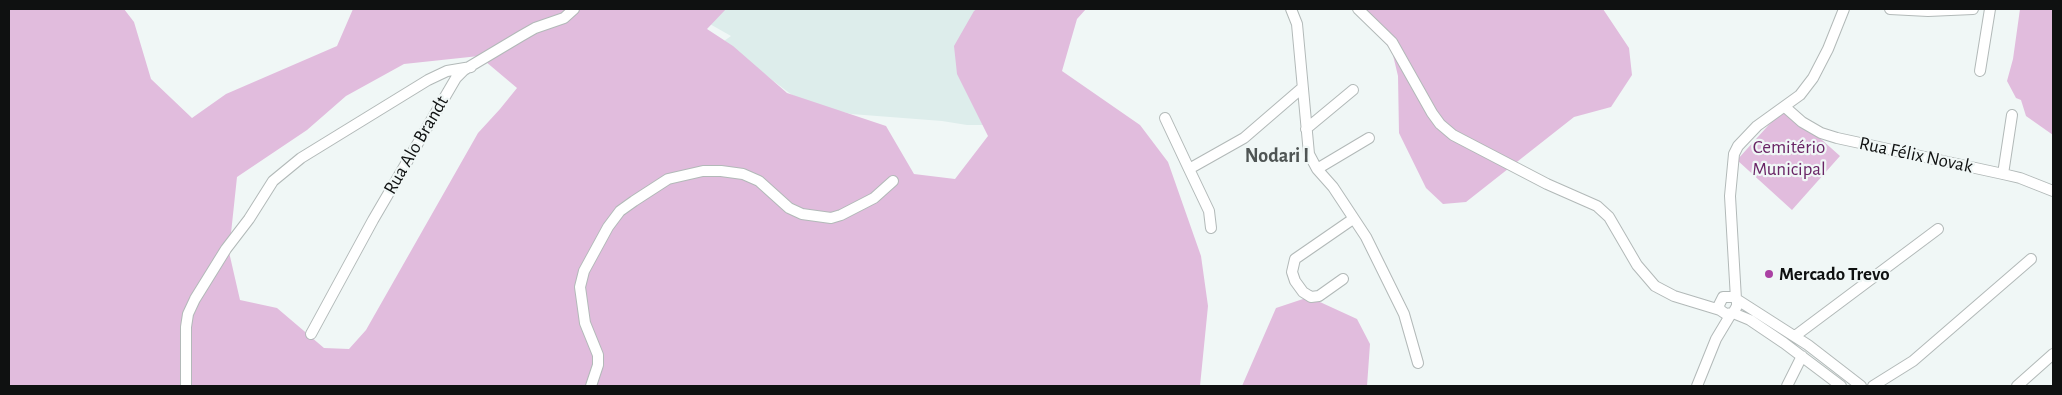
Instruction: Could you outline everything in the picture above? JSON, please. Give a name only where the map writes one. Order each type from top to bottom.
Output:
[{"type":"street","name":"Rua Alo Brandt","points":[[310,334],[456,78],[470,67],[534,28],[564,18],[574,9]]},
{"type":"street","points":[[1291,9],[1297,24],[1309,154],[1317,169],[1333,187],[1366,237],[1404,314],[1418,363]]},
{"type":"street","points":[[1358,9],[1392,42],[1440,124],[1453,135],[1547,184],[1597,206],[1609,216],[1637,265],[1648,279],[1665,292],[1750,320],[1841,386]]},
{"type":"street","points":[[1730,299],[1734,267],[1730,196],[1734,154],[1738,146],[1757,126],[1800,95],[1813,78],[1844,9]]},
{"type":"street","points":[[1890,9],[1928,11],[1973,9]]},
{"type":"street","points":[[1980,71],[1990,9]]},
{"type":"street","points":[[186,386],[186,327],[188,314],[195,299],[226,249],[249,219],[273,182],[300,158],[428,80],[447,71],[470,67]]},
{"type":"street","points":[[1189,169],[1244,138],[1302,88]]},
{"type":"street","points":[[1306,129],[1353,90]]},
{"type":"street","name":"Rua Félix Novak","points":[[1785,107],[1802,122],[1821,133],[2020,178],[2053,191]]},
{"type":"street","points":[[2003,174],[2012,115]]},
{"type":"street","points":[[1165,118],[1209,211],[1211,228]]},
{"type":"street","points":[[1317,169],[1369,138]]},
{"type":"street","points":[[591,386],[598,365],[598,355],[585,323],[580,287],[584,271],[608,227],[620,211],[634,201],[668,179],[703,171],[721,171],[743,174],[759,181],[789,208],[802,214],[831,218],[874,198],[893,181]]},
{"type":"street","points":[[1343,279],[1319,296],[1311,297],[1303,292],[1295,281],[1292,272],[1295,259],[1353,220]]},
{"type":"street","points":[[1795,336],[1938,228]]},
{"type":"street","points":[[1873,386],[1913,361],[2031,259]]},
{"type":"street","points":[[1694,302],[1730,299],[1795,336],[1861,386]]},
{"type":"street","points":[[1697,386],[1726,312],[1738,306],[1730,299]]},
{"type":"street","points":[[1726,312],[1719,305],[1730,299]]},
{"type":"street","points":[[2016,386],[2053,354]]},
{"type":"street","points":[[1787,386],[1802,356]]},
{"type":"shaded area","points":[[695,9],[1044,9],[984,125],[967,125],[942,121],[851,114],[812,104],[792,95],[755,67],[724,41],[731,36],[701,19]]},
{"type":"green space","points":[[9,9],[124,9],[134,22],[151,79],[192,118],[226,94],[337,46],[353,9],[726,9],[707,29],[733,46],[787,93],[886,126],[914,174],[955,179],[988,136],[957,74],[954,46],[974,11],[977,9],[1086,9],[1077,19],[1062,71],[1140,125],[1168,162],[1201,256],[1208,306],[1200,386],[9,386]],"holes":[[[479,56],[517,88],[478,133],[366,330],[349,349],[324,348],[277,308],[240,300],[229,252],[237,177],[307,130],[346,96],[404,64]]]},
{"type":"green space","points":[[1356,9],[1603,9],[1629,48],[1632,75],[1611,107],[1574,117],[1466,202],[1443,204],[1426,188],[1399,133],[1398,76],[1392,51]]},
{"type":"green space","points":[[2020,9],[2053,9],[2053,135],[2026,116],[2021,100],[2016,98],[2007,81],[2013,59]]},
{"type":"green space","name":"Cemitério Municipal","points":[[1785,107],[1840,156],[1792,210],[1737,160]]},
{"type":"green space","points":[[1309,297],[1357,319],[1370,344],[1367,386],[1242,386],[1276,308]]},
{"type":"place","name":"Mercado Trevo","points":[[1769,274]]},
{"type":"district","name":"Nodari I","points":[[1277,156]]}]
